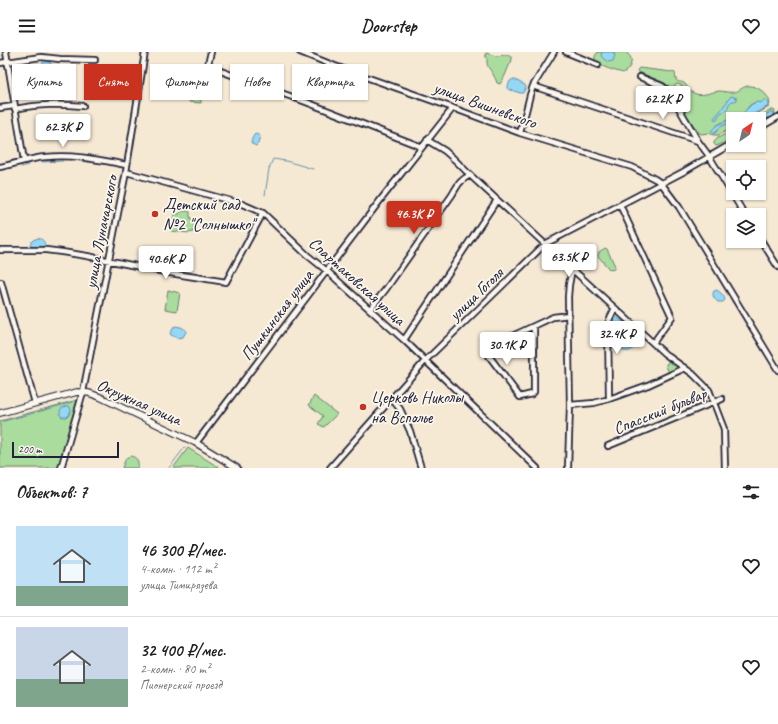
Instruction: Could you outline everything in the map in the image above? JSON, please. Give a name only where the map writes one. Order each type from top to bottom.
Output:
[{"type":"main road","name":"Окружная улица","points":[[0,412],[77,392],[83,392],[94,395],[196,443],[237,468]]},
{"type":"street","points":[[6,52],[24,162]]},
{"type":"street","name":"улица Луначарского","points":[[61,468],[83,392],[126,172],[145,52]]},
{"type":"street","points":[[211,52],[208,64],[218,70],[422,147]]},
{"type":"street","name":"улица Вишневского","points":[[300,52],[334,66],[520,133],[632,168],[661,183]]},
{"type":"street","points":[[520,133],[533,86],[554,52]]},
{"type":"street","points":[[566,52],[598,65]]},
{"type":"street","points":[[0,63],[41,57],[95,60]]},
{"type":"street","points":[[640,77],[662,86],[669,91],[698,141],[709,156],[741,208]]},
{"type":"street","points":[[533,86],[698,141]]},
{"type":"street","points":[[0,108],[45,104],[83,106]]},
{"type":"street","name":"Пушкинская улица","points":[[196,443],[453,108]]},
{"type":"street","points":[[766,124],[778,117]]},
{"type":"street","points":[[427,140],[455,160],[664,354],[693,374],[709,390],[724,429],[725,468]]},
{"type":"street","name":"улица Гоголя","points":[[330,468],[425,361],[545,244],[683,172],[726,147]]},
{"type":"street","points":[[0,167],[44,157],[56,156],[82,157],[127,165]]},
{"type":"street","name":"Спартаковская улица","points":[[126,172],[242,204],[263,213],[307,255],[404,340],[537,468]]},
{"type":"street","points":[[370,309],[391,283],[458,184],[470,175]]},
{"type":"street","points":[[661,183],[679,207],[776,362],[778,370]]},
{"type":"street","points":[[404,340],[497,200]]},
{"type":"street","points":[[620,205],[672,317],[653,343]]},
{"type":"street","points":[[0,250],[46,250],[82,255],[226,282],[263,213]]},
{"type":"street","points":[[766,248],[778,267]]},
{"type":"street","points":[[568,468],[570,405],[569,285],[572,270]]},
{"type":"street","points":[[1,282],[35,403]]},
{"type":"street","points":[[610,399],[608,324],[615,308]]},
{"type":"street","points":[[534,326],[534,392],[532,394],[520,397],[489,356],[489,350],[493,345],[534,326],[554,317],[569,315]]},
{"type":"street","points":[[570,405],[594,404],[610,399],[648,385],[685,368]]},
{"type":"street","points":[[392,399],[400,410],[410,431],[421,468]]},
{"type":"street","name":"Спасский бульвар","points":[[608,446],[722,399]]},
{"type":"green space","points":[[598,52],[625,52],[631,60],[629,68],[623,73],[603,66],[595,60],[595,56]]},
{"type":"green space","points":[[486,53],[496,56],[507,55],[512,58],[500,84],[497,83],[488,66],[485,55]]},
{"type":"green space","points":[[639,68],[675,73],[677,81],[684,83],[691,91],[698,95],[719,91],[734,92],[746,86],[751,86],[762,91],[769,100],[770,104],[769,107],[760,112],[757,112],[767,107],[764,100],[761,103],[757,102],[751,104],[744,112],[726,112],[726,121],[721,123],[715,133],[720,127],[726,124],[726,131],[719,135],[709,133],[701,134],[698,132],[679,102],[685,90],[681,85],[677,84],[670,89],[665,83],[637,71]]},
{"type":"green space","points":[[190,100],[201,100],[201,103],[189,102]]},
{"type":"green space","points":[[771,110],[775,111],[774,116],[766,120],[766,119],[774,115],[771,112],[766,115],[766,113]]},
{"type":"green space","points":[[726,134],[726,142],[716,146],[714,142]]},
{"type":"green space","points":[[182,211],[190,212],[195,228],[193,232],[171,231],[170,229],[174,215],[179,214]]},
{"type":"green space","points":[[605,248],[607,249],[615,266],[614,269],[609,269],[598,256],[599,252]]},
{"type":"green space","points":[[168,290],[180,293],[177,311],[165,309]]},
{"type":"green space","points":[[635,328],[645,338],[637,346],[633,333]]},
{"type":"green space","points":[[669,359],[676,364],[677,367],[669,373],[666,364],[668,363]]},
{"type":"green space","points":[[314,396],[337,414],[324,427],[318,424],[323,416],[309,405]]},
{"type":"green space","points":[[77,400],[58,468],[0,468],[0,421]]},
{"type":"green space","points":[[188,448],[220,468],[173,468]]},
{"type":"green space","points":[[130,456],[137,460],[138,468],[122,468],[126,458]]},
{"type":"water","points":[[602,52],[612,52],[615,54],[613,61],[608,62],[605,60],[601,56]]},
{"type":"water","points":[[43,62],[51,63],[51,64],[42,64]]},
{"type":"water","points":[[513,79],[525,85],[526,87],[523,93],[508,89],[510,81]]},
{"type":"water","points":[[731,96],[737,98],[737,100],[732,101],[729,104],[727,110],[718,116],[717,120],[714,119],[714,118]]},
{"type":"water","points":[[765,99],[769,103],[767,107],[757,112],[744,112],[752,104],[757,102],[761,103]]},
{"type":"water","points":[[771,112],[774,113],[774,115],[766,119],[766,115]]},
{"type":"water","points":[[726,121],[726,124],[720,127],[715,133],[711,131],[716,126]]},
{"type":"water","points":[[256,134],[260,136],[256,146],[252,144],[251,141]]},
{"type":"water","points":[[38,238],[45,243],[43,247],[30,247],[33,240]]},
{"type":"water","points":[[717,290],[724,297],[725,300],[723,302],[718,302],[714,297],[713,293]]},
{"type":"water","points":[[616,317],[628,326],[634,336],[635,344],[630,351],[623,350],[611,340],[610,322],[611,319]]},
{"type":"water","points":[[175,326],[186,330],[183,337],[177,338],[171,335],[170,333]]},
{"type":"water","points":[[67,406],[71,409],[69,415],[67,417],[62,417],[60,415],[61,410]]},
{"type":"waterway","points":[[265,195],[269,169],[273,159],[286,161],[313,169]]},
{"type":"waterway","points":[[43,162],[63,161]]},
{"type":"waterway","points":[[21,167],[28,165]]},
{"type":"waterway","points":[[246,238],[258,215]]},
{"type":"waterway","points":[[38,412],[72,402]]},
{"type":"waterway","points":[[0,422],[34,413]]},
{"type":"waterway","points":[[169,468],[185,447]]},
{"type":"place","name":"Детский сад №2 \"Солнышко\"","points":[[155,214]]},
{"type":"place","name":"Церковь Николы на Всполье","points":[[363,407]]}]
